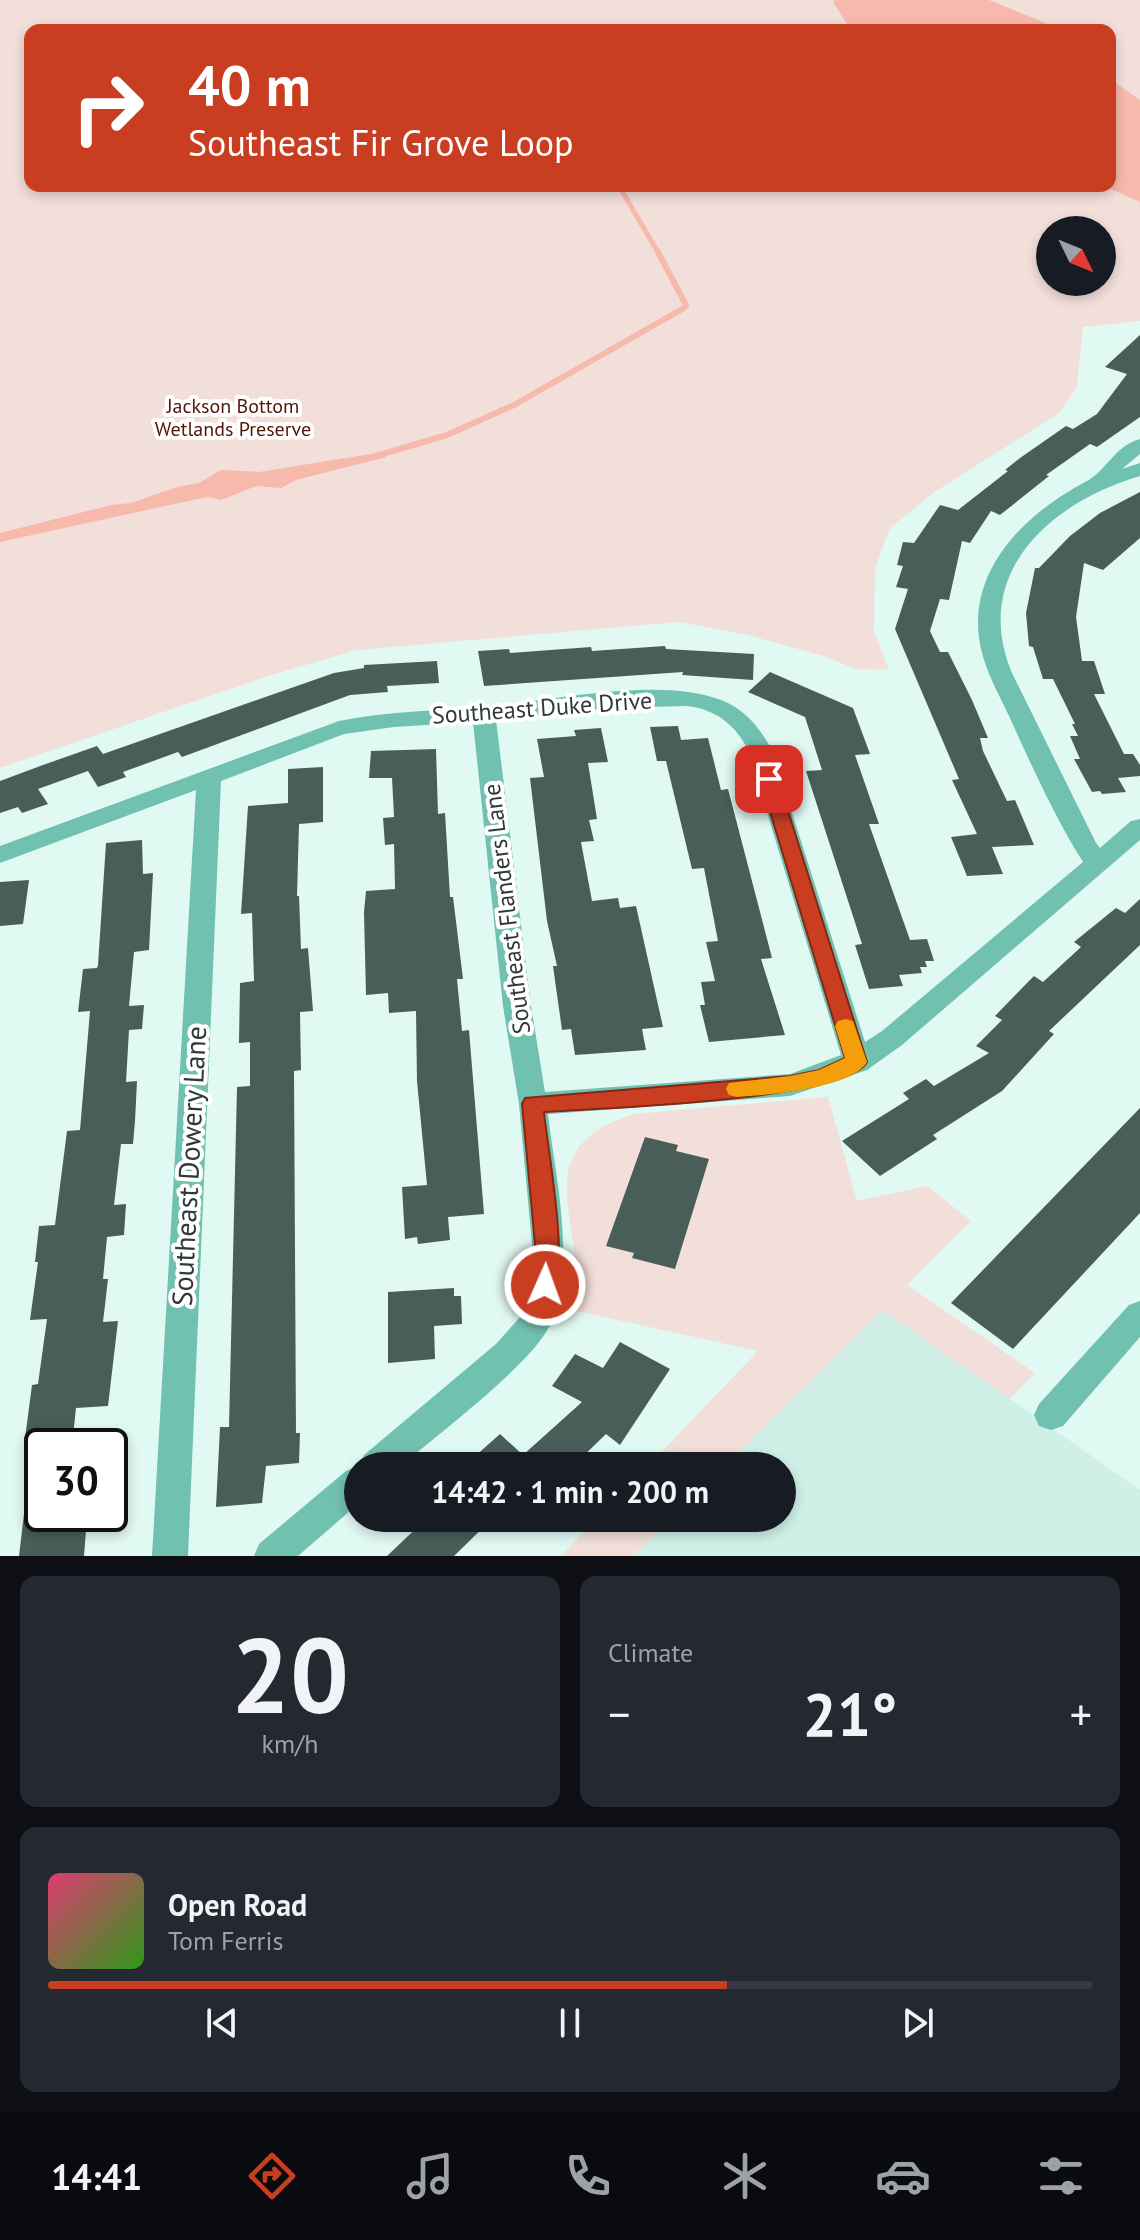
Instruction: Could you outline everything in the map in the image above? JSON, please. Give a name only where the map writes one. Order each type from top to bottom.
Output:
[{"type":"street","points":[[1109,478],[1113,465],[1140,445]]},
{"type":"street","points":[[1097,864],[1070,825],[992,649],[987,618],[995,579],[1012,547],[1051,511],[1109,478],[1140,469]]},
{"type":"street","name":"Southeast Duke Drive","points":[[0,855],[339,728],[379,719],[484,714],[616,700],[702,701],[739,718],[751,731],[760,750],[857,1062]]},
{"type":"street","name":"Southeast Flanders Lane","points":[[392,1452],[507,1354],[535,1322],[545,1285],[547,1244],[533,1104],[517,1006],[484,714]]},
{"type":"street","name":"Southeast Dowery Lane","points":[[170,1556],[209,776]]},
{"type":"street","points":[[533,1104],[790,1085],[824,1077],[857,1062],[954,989],[1140,827]]},
{"type":"street","points":[[1051,1415],[1140,1315]]},
{"type":"street","points":[[272,1556],[344,1494]]},
{"type":"shaded area","points":[[989,0],[1048,24],[847,24],[833,2]]},
{"type":"shaded area","points":[[1116,83],[1140,100],[1140,202],[1116,191]]},
{"type":"shaded area","points":[[377,453],[387,457],[296,480],[281,488],[256,486],[221,500],[208,497],[0,542],[0,533],[111,505],[131,503],[199,483],[221,470],[259,472]]},
{"type":"shaded area","points":[[882,1309],[1140,1490],[1140,1556],[634,1556],[658,1532],[796,1532],[796,1452],[739,1452]]},
{"type":"green space","name":"Jackson Bottom Wetlands Preserve","points":[[0,0],[1140,0],[1140,321],[1083,327],[1077,387],[1058,414],[936,491],[890,528],[875,568],[874,631],[889,670],[855,669],[827,657],[748,635],[679,622],[357,650],[271,675],[0,768]]},
{"type":"green space","points":[[828,1097],[857,1201],[927,1186],[971,1221],[907,1285],[1035,1373],[1010,1399],[882,1310],[739,1452],[661,1452],[758,1351],[572,1310],[576,1279],[567,1194],[569,1170],[578,1148],[599,1129],[634,1114]]},
{"type":"green space","points":[[584,1532],[658,1532],[634,1556],[561,1556]]},
{"type":"building","points":[[1140,335],[1140,417],[1097,447],[1090,444],[1046,475],[1049,476],[1000,515],[991,511],[970,543],[962,541],[949,600],[940,599],[930,631],[940,652],[948,652],[972,700],[988,738],[980,738],[983,751],[1007,801],[1015,800],[1034,845],[992,847],[1003,874],[967,876],[951,837],[977,834],[952,780],[959,779],[895,629],[908,589],[896,587],[903,566],[897,565],[903,542],[914,543],[940,505],[958,510],[1020,458],[1066,426],[1073,429],[1097,414],[1127,374],[1105,367]]},
{"type":"building","points":[[1140,492],[1140,538],[1103,570],[1084,563],[1076,617],[1082,661],[1094,661],[1105,694],[1094,694],[1124,754],[1133,754],[1140,765],[1140,776],[1118,778],[1126,792],[1102,794],[1100,791],[1092,792],[1074,759],[1080,759],[1070,736],[1078,736],[1072,724],[1075,724],[1053,679],[1043,679],[1033,647],[1029,646],[1026,613],[1035,568],[1039,568],[1070,536],[1100,513]]},
{"type":"building","points":[[665,646],[666,649],[754,654],[753,680],[682,675],[683,672],[484,686],[478,651],[509,649],[510,653],[591,647],[592,651]]},
{"type":"building","points":[[437,661],[439,683],[387,686],[388,692],[350,695],[182,757],[178,752],[123,772],[126,777],[98,787],[88,771],[38,789],[48,804],[22,813],[18,807],[0,813],[0,781],[97,746],[103,754],[334,673],[364,668],[364,665]]},
{"type":"building","points":[[770,672],[853,708],[870,754],[855,755],[879,824],[869,824],[910,940],[927,939],[934,961],[925,961],[927,967],[920,967],[922,973],[899,975],[903,986],[869,989],[855,945],[862,944],[806,771],[822,770],[805,717],[748,692]]},
{"type":"building","points":[[678,726],[681,740],[708,738],[721,790],[728,789],[772,958],[761,959],[785,1035],[709,1042],[700,1005],[705,1005],[701,982],[715,981],[706,942],[718,941],[704,868],[692,869],[666,761],[657,761],[650,727]]},
{"type":"building","points":[[601,728],[608,762],[588,763],[597,819],[589,820],[594,841],[581,842],[592,901],[618,898],[620,908],[636,906],[663,1027],[642,1029],[646,1050],[575,1055],[571,1029],[562,1030],[553,966],[557,966],[547,921],[530,778],[544,777],[537,739],[576,736],[574,730]]},
{"type":"building","points":[[436,749],[438,814],[445,813],[450,897],[453,897],[463,979],[457,979],[462,1031],[469,1030],[484,1214],[448,1217],[450,1240],[418,1244],[417,1237],[405,1239],[402,1187],[427,1185],[417,1081],[416,1011],[389,1013],[388,993],[366,995],[364,912],[366,891],[395,889],[394,844],[385,845],[383,818],[394,817],[392,778],[369,778],[371,751]]},
{"type":"building","points":[[323,767],[323,822],[299,824],[297,896],[301,949],[308,948],[313,1011],[300,1012],[301,1070],[294,1071],[296,1433],[300,1433],[299,1463],[266,1466],[262,1503],[216,1507],[220,1427],[229,1427],[237,1087],[250,1086],[250,1042],[239,1043],[240,983],[254,981],[252,913],[241,914],[248,806],[288,803],[288,769]]},
{"type":"building","points":[[142,840],[143,874],[153,873],[149,950],[134,952],[129,1006],[144,1005],[142,1029],[129,1030],[126,1082],[137,1081],[135,1121],[133,1144],[121,1144],[114,1205],[126,1204],[124,1235],[107,1237],[103,1279],[108,1279],[103,1322],[118,1321],[108,1406],[76,1408],[74,1428],[26,1428],[32,1385],[38,1384],[47,1319],[30,1320],[38,1262],[35,1262],[39,1226],[55,1225],[67,1131],[80,1130],[90,1011],[78,1012],[83,969],[97,968],[98,965],[106,843]]},
{"type":"building","points":[[29,880],[23,924],[0,926],[0,882]]},
{"type":"building","points":[[1140,899],[1140,945],[1049,1031],[1054,1034],[1002,1091],[933,1135],[937,1139],[880,1176],[842,1141],[909,1099],[903,1093],[926,1079],[934,1086],[989,1053],[976,1046],[1002,1020],[995,1016],[1026,984],[1034,976],[1043,982],[1081,947],[1074,942],[1116,908],[1125,913]]},
{"type":"building","points":[[1140,1108],[1140,1213],[1013,1349],[951,1303]]},
{"type":"building","points":[[645,1137],[678,1145],[676,1151],[709,1159],[675,1269],[632,1258],[634,1253],[606,1246]]},
{"type":"building","points":[[454,1288],[454,1296],[461,1296],[462,1324],[434,1326],[435,1359],[388,1363],[388,1292]]},
{"type":"building","points":[[620,1342],[670,1369],[620,1445],[606,1434],[587,1452],[526,1452],[582,1402],[552,1386],[575,1354],[603,1368]]},
{"type":"building","points":[[500,1434],[520,1452],[480,1452]]},
{"type":"building","points":[[24,1514],[24,1532],[86,1532],[84,1556],[19,1556]]},
{"type":"building","points":[[412,1532],[479,1532],[454,1556],[387,1556]]},
{"type":"waterway","points":[[623,192],[659,254]]},
{"type":"waterway","points":[[376,456],[447,435],[514,405],[684,308],[686,305],[658,252]]},
{"type":"slow traffic","points":[[737,1089],[790,1085],[824,1077],[857,1062],[846,1026]]},
{"type":"route","points":[[545,1285],[547,1244],[533,1104],[790,1085],[824,1077],[857,1062],[769,779]]}]
